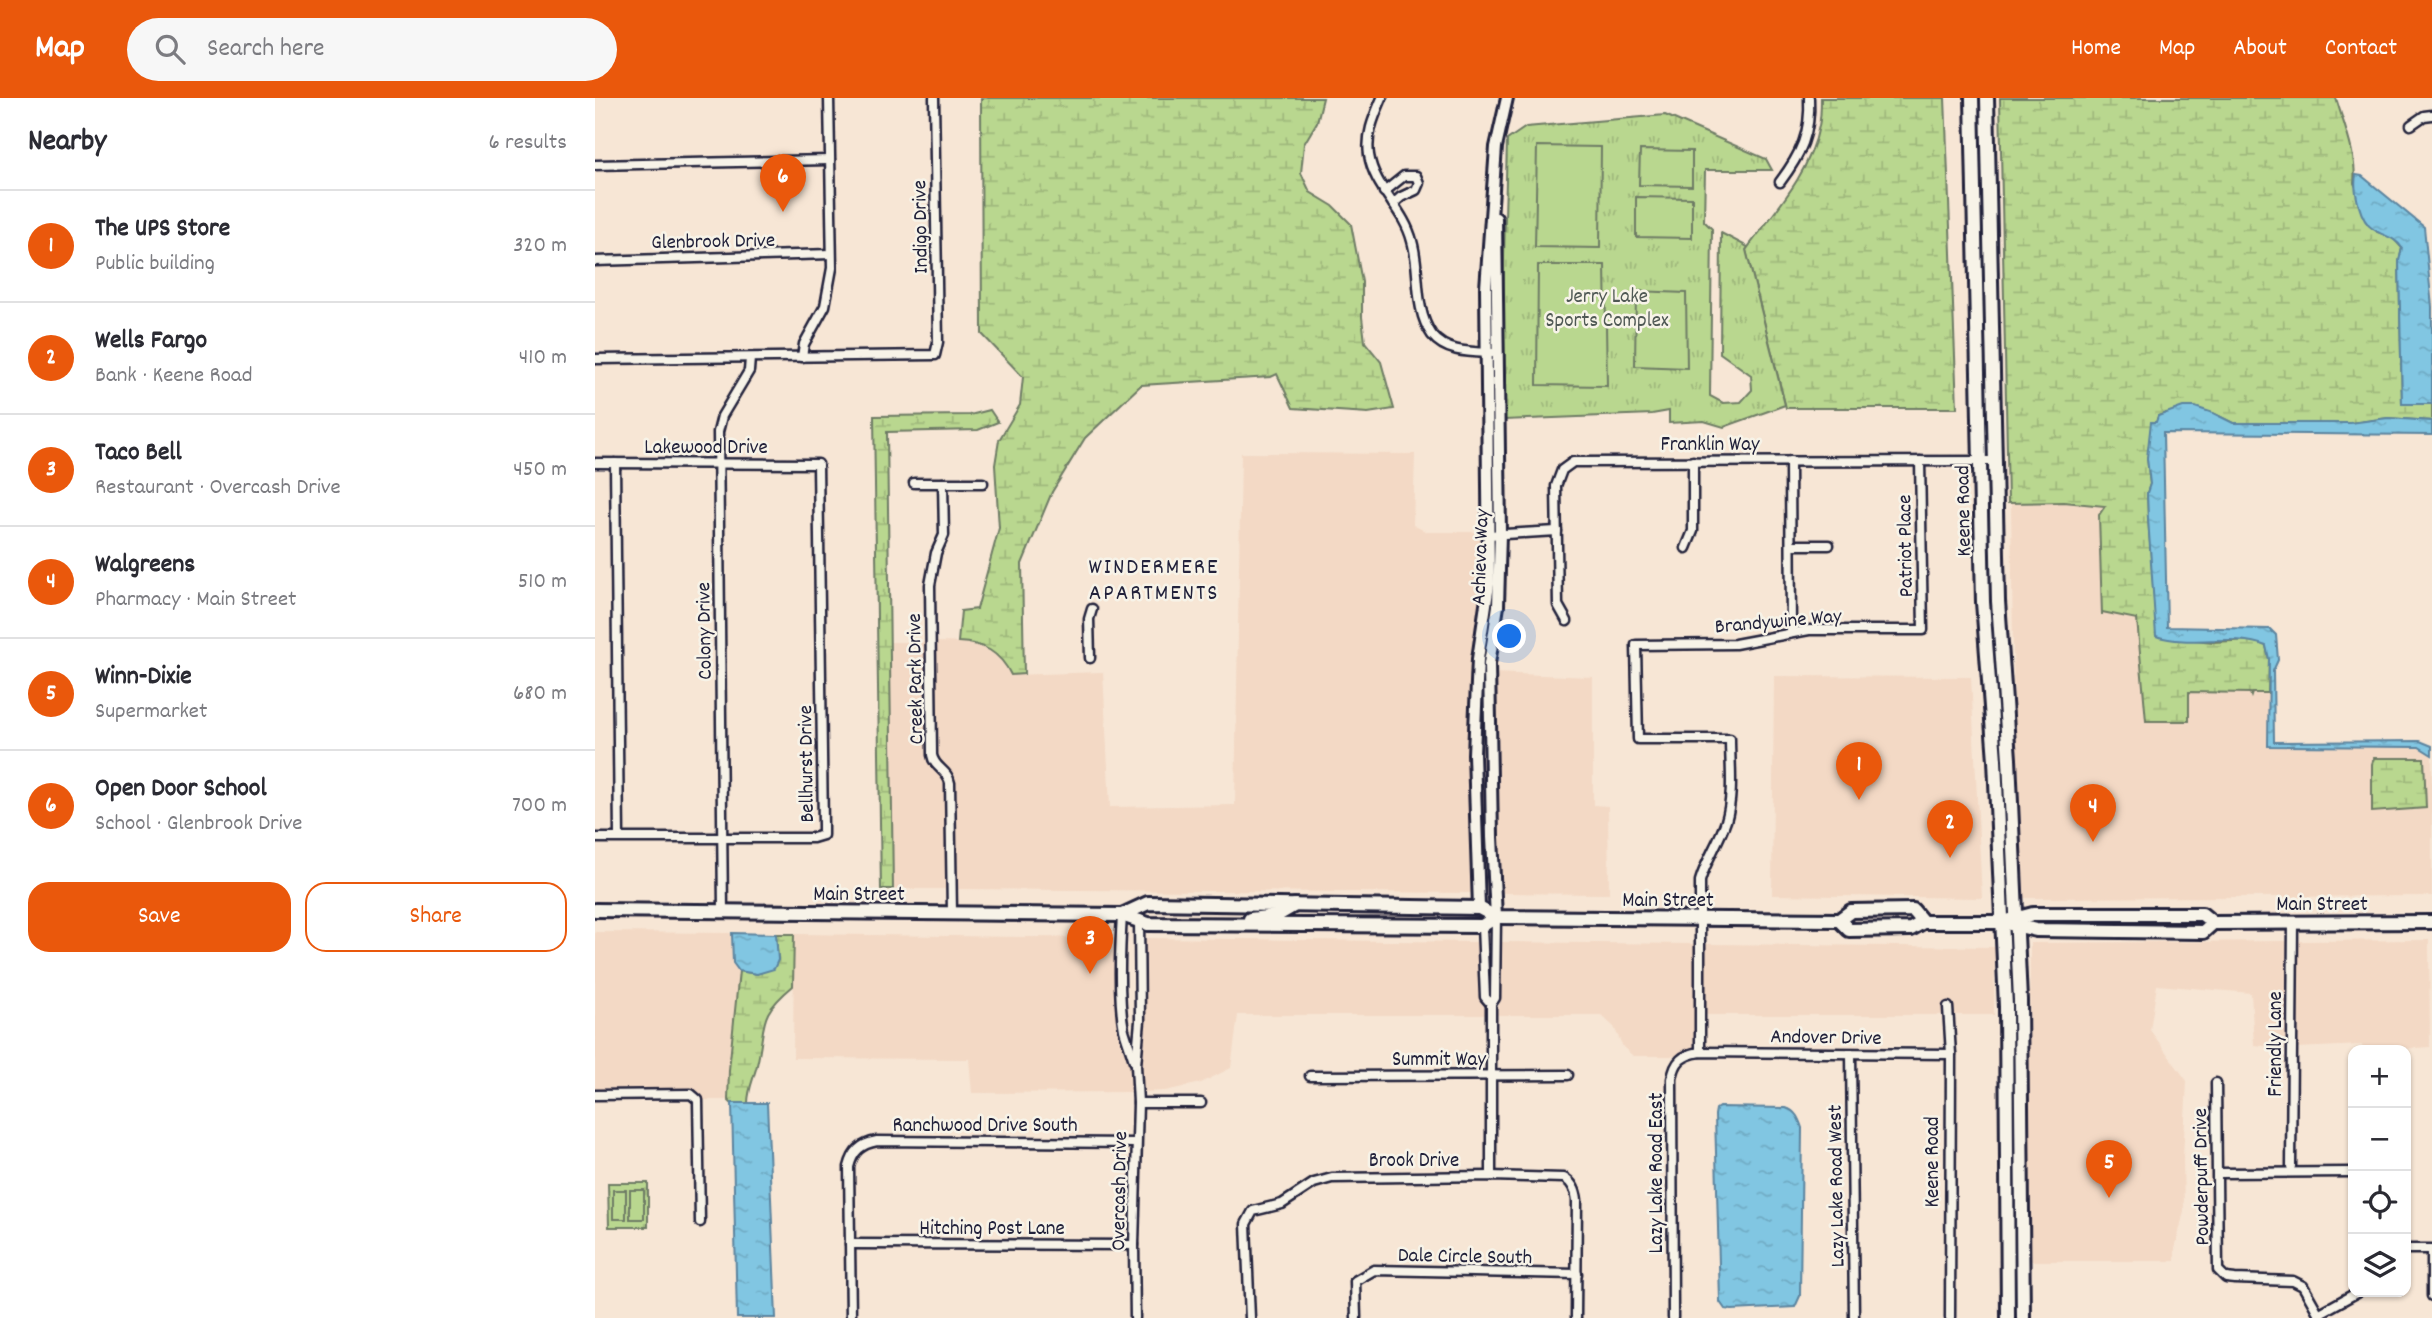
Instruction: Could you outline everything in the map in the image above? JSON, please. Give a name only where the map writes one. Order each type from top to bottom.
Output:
[{"type":"main road","name":"Keene Road","points":[[1972,98],[1983,602],[1992,698],[2006,1013],[2008,1318]]},
{"type":"main road","name":"Keene Road","points":[[1987,98],[1998,601],[2017,922],[2022,1318]]},
{"type":"main road","name":"Main Street","points":[[595,910],[1122,915],[1139,914],[1148,903],[1479,908],[1496,917],[1699,919],[1839,920],[1851,911],[1913,910],[1923,922]]},
{"type":"main road","points":[[1244,925],[1251,918],[1284,913],[1295,905]]},
{"type":"main road","points":[[1479,908],[1482,926],[1496,917]]},
{"type":"main road","name":"Main Street","points":[[1139,914],[1149,924],[1482,926]]},
{"type":"main road","name":"Main Street","points":[[1839,920],[1849,930],[1912,929],[1923,922],[2017,922],[2033,914],[2202,914],[2213,923],[2432,922]]},
{"type":"street","points":[[595,359],[802,358],[804,344],[825,306],[830,286],[829,98]]},
{"type":"street","name":"Indigo Drive","points":[[802,358],[935,355],[938,334],[934,98]]},
{"type":"street","points":[[1382,98],[1370,128],[1368,143],[1373,170],[1405,223],[1413,243],[1424,321],[1433,337],[1444,345],[1456,350],[1498,353]]},
{"type":"street","name":"Achieva Way","points":[[1479,908],[1474,754],[1478,659],[1489,584],[1486,288],[1496,147],[1507,98]]},
{"type":"street","points":[[1780,182],[1797,160],[1808,130],[1809,98]]},
{"type":"street","points":[[2411,125],[2424,116],[2432,115]]},
{"type":"street","points":[[595,164],[830,160]]},
{"type":"street","points":[[1384,192],[1404,176],[1416,176],[1419,183],[1416,190],[1392,204]]},
{"type":"street","name":"Achieva Way","points":[[1493,197],[1496,220],[1500,533],[1499,606],[1489,663],[1496,917]]},
{"type":"street","name":"Glenbrook Drive","points":[[595,261],[831,254]]},
{"type":"street","name":"Colony Drive","points":[[723,911],[718,432],[732,396],[750,371],[750,358]]},
{"type":"street","points":[[1686,548],[1693,531],[1693,461]]},
{"type":"street","points":[[1790,461],[1791,632]]},
{"type":"street","name":"Patriot Place","points":[[1920,461],[1923,630]]},
{"type":"street","name":"Franklin Way","points":[[1567,621],[1558,605],[1556,480],[1562,470],[1573,462],[1994,461]]},
{"type":"street","name":"Lakewood Drive","points":[[595,463],[818,464]]},
{"type":"street","points":[[615,463],[619,837]]},
{"type":"street","name":"Bellhurst Drive","points":[[595,838],[813,838],[823,835],[818,464]]},
{"type":"street","points":[[914,483],[983,483]]},
{"type":"street","name":"Creek Park Drive","points":[[943,483],[944,535],[936,553],[930,585],[932,755],[935,764],[948,775],[950,783],[952,913]]},
{"type":"street","points":[[1487,535],[1557,531]]},
{"type":"street","points":[[1791,545],[1829,545]]},
{"type":"street","points":[[1090,658],[1089,619],[1092,609]]},
{"type":"street","name":"Brandywine Way","points":[[1699,919],[1700,881],[1726,820],[1730,800],[1730,739],[1638,739],[1636,645],[1735,644],[1791,632],[1923,630]]},
{"type":"street","name":"Overcash Drive","points":[[1135,1318],[1139,914]]},
{"type":"street","name":"Overcash Drive","points":[[1122,915],[1120,939],[1123,1015],[1136,1065]]},
{"type":"street","points":[[1491,1176],[1492,1004],[1495,998],[1496,917]]},
{"type":"street","points":[[1699,919],[1700,1052]]},
{"type":"street","name":"Friendly Lane","points":[[2291,1166],[2293,922]]},
{"type":"street","points":[[1482,926],[1485,997],[1492,1004]]},
{"type":"street","name":"Keene Road","points":[[1948,1007],[1951,1054],[1949,1318]]},
{"type":"street","name":"Andover Drive","points":[[1700,1052],[1951,1054]]},
{"type":"street","name":"Lazy Lake Road East","points":[[1673,1318],[1672,1079],[1678,1060],[1684,1055],[1700,1052]]},
{"type":"street","name":"Lazy Lake Road West","points":[[1851,1054],[1854,1318]]},
{"type":"street","name":"Summit Way","points":[[1310,1076],[1569,1075]]},
{"type":"street","name":"Powderpuff Drive","points":[[2216,1083],[2218,1270],[2226,1278],[2293,1281],[2303,1286],[2320,1315]]},
{"type":"street","points":[[595,1095],[691,1094],[698,1100],[700,1223]]},
{"type":"street","points":[[1138,1102],[1201,1103]]},
{"type":"street","name":"Ranchwood Drive South","points":[[850,1244],[849,1167],[851,1158],[865,1143],[1136,1143]]},
{"type":"street","points":[[2218,1173],[2348,1172]]},
{"type":"street","name":"Brook Drive","points":[[1250,1318],[1246,1224],[1248,1216],[1256,1210],[1282,1204],[1314,1183],[1332,1178],[1564,1178],[1574,1188],[1577,1200],[1577,1274]]},
{"type":"street","points":[[850,1244],[851,1318]]},
{"type":"street","name":"Hitching Post Lane","points":[[850,1244],[1134,1245]]},
{"type":"street","points":[[2411,1249],[2432,1249],[2432,1296]]},
{"type":"street","name":"Dale Circle South","points":[[1356,1318],[1355,1281],[1374,1270],[1577,1274]]},
{"type":"street","points":[[1577,1274],[1577,1318]]},
{"type":"street","points":[[2320,1315],[2350,1297]]},
{"type":"shaded area","points":[[1241,453],[1415,454],[1413,525],[1427,532],[1483,532],[1485,584],[1474,658],[1470,754],[1473,893],[956,889],[955,783],[952,773],[938,761],[937,754],[935,642],[975,643],[1003,659],[1011,675],[1103,672],[1110,807],[1235,805]]},
{"type":"shaded area","points":[[2064,502],[2105,506],[2137,619],[2189,692],[2268,693],[2268,746],[2419,747],[2432,755],[2432,896],[2020,898],[2015,789],[2011,503]],"holes":[[[2372,764],[2426,808],[2373,812]]]},
{"type":"shaded area","points":[[1496,538],[1487,832],[1489,893],[1481,893],[1479,754],[1482,659],[1492,539]]},
{"type":"shaded area","points":[[890,642],[927,642],[928,755],[931,766],[944,778],[946,784],[948,889],[893,889]]},
{"type":"shaded area","points":[[1493,673],[1593,677],[1593,805],[1608,806],[1609,894],[1498,893]]},
{"type":"shaded area","points":[[1774,676],[1971,677],[1982,898],[1772,895]]},
{"type":"shaded area","points":[[595,932],[732,933],[733,963],[739,971],[728,1100],[702,1100],[691,1089],[595,1090]]},
{"type":"shaded area","points":[[794,934],[1116,938],[1119,1015],[1131,1066],[1133,1092],[972,1093],[969,1059],[793,1058]]},
{"type":"shaded area","points":[[1145,938],[1479,942],[1481,997],[1488,1015],[1238,1015],[1231,1068],[1201,1083],[1165,1091],[1141,1092]]},
{"type":"shaded area","points":[[2429,940],[2430,1047],[2348,1045],[2296,1048],[2297,941]]},
{"type":"shaded area","points":[[2288,941],[2287,1048],[2254,1045],[2251,993],[2157,985],[2150,1030],[2187,1081],[2183,1157],[2184,1211],[2175,1249],[2175,1261],[2027,1261],[2030,943]]},
{"type":"shaded area","points":[[1501,942],[1695,944],[1695,1048],[1684,1050],[1676,1056],[1633,1056],[1623,1047],[1614,1027],[1601,1015],[1496,1015],[1501,998]]},
{"type":"shaded area","points":[[1703,944],[1995,947],[1994,1015],[1953,1015],[1951,1002],[1943,1003],[1945,1015],[1704,1015]]},
{"type":"green space","points":[[981,98],[1323,98],[1317,122],[1304,144],[1301,173],[1310,192],[1333,206],[1351,224],[1362,282],[1365,342],[1381,362],[1394,409],[1368,413],[1293,408],[1277,374],[1271,377],[1141,385],[1085,438],[1052,492],[1022,564],[1024,674],[1011,675],[1002,660],[990,650],[975,644],[958,642],[961,611],[977,609],[999,528],[995,465],[999,440],[1020,405],[1023,377],[982,334]]},
{"type":"green space","points":[[1821,98],[1945,98],[1957,408],[1786,408],[1746,250],[1790,192],[1808,160],[1819,126]]},
{"type":"green space","points":[[2000,98],[2336,98],[2352,152],[2354,183],[2377,232],[2392,237],[2402,248],[2399,262],[2402,404],[2432,404],[2432,421],[2388,418],[2351,423],[2233,423],[2213,413],[2166,413],[2158,416],[2147,458],[2150,484],[2147,493],[2148,518],[2157,636],[2213,642],[2252,640],[2266,646],[2269,659],[2268,693],[2252,693],[2251,696],[2250,693],[2189,692],[2189,721],[2146,721],[2137,619],[2102,612],[2102,615],[2099,515],[2105,506],[2064,502],[2008,503]]},
{"type":"green space","name":"Jerry Lake Sports Complex","points":[[1665,115],[1766,159],[1772,170],[1705,170],[1704,221],[1712,229],[1710,396],[1723,403],[1741,402],[1752,390],[1751,375],[1720,353],[1721,233],[1748,247],[1746,250],[1785,405],[1724,427],[1704,421],[1669,423],[1669,411],[1504,420],[1502,336],[1507,140],[1526,127]]},
{"type":"green space","points":[[1537,146],[1601,147],[1600,248],[1535,247]]},
{"type":"green space","points":[[1640,150],[1692,151],[1692,186],[1639,185]]},
{"type":"green space","points":[[1636,197],[1692,198],[1692,238],[1636,237]]},
{"type":"green space","points":[[1538,265],[1605,265],[1607,386],[1537,385]]},
{"type":"green space","points":[[1636,291],[1686,293],[1687,368],[1635,366]]},
{"type":"green space","points":[[990,410],[998,422],[978,430],[887,432],[893,889],[881,889],[874,416],[970,415]]},
{"type":"green space","points":[[2374,758],[2424,758],[2426,808],[2372,812]]},
{"type":"green space","points":[[776,934],[794,934],[793,986],[773,1006],[765,1021],[748,1103],[732,1104],[728,1100],[729,1070],[739,971],[757,974],[778,960]]},
{"type":"green space","points":[[608,1183],[648,1183],[648,1227],[609,1227]]},
{"type":"green space","points":[[613,1190],[626,1190],[626,1219],[613,1219]]},
{"type":"green space","points":[[630,1190],[644,1190],[644,1219],[630,1219]]},
{"type":"water","points":[[2356,175],[2362,176],[2424,227],[2432,307],[2432,404],[2402,404],[2399,261],[2402,248],[2373,229],[2364,219],[2357,197]]},
{"type":"water","points":[[2183,407],[2195,407],[2233,423],[2350,423],[2388,418],[2432,421],[2432,435],[2163,433],[2167,627],[2270,629],[2276,635],[2278,660],[2273,671],[2274,742],[2420,741],[2432,746],[2432,755],[2419,747],[2268,746],[2269,659],[2266,646],[2240,640],[2184,641],[2156,636],[2147,493],[2150,484],[2147,458],[2151,422],[2156,422],[2158,416]]},
{"type":"water","points":[[732,933],[776,934],[778,960],[774,969],[757,974],[739,971],[733,963]]},
{"type":"water","points":[[732,1103],[767,1103],[776,1318],[737,1318]]},
{"type":"water","points":[[1719,1107],[1786,1108],[1795,1113],[1801,1125],[1800,1296],[1795,1307],[1732,1310],[1725,1309],[1720,1302],[1715,1115]]},
{"type":"place","name":"Open Door School","points":[[783,212]]},
{"type":"place","name":"The UPS Store","points":[[1859,800]]},
{"type":"place","name":"Walgreens","points":[[2093,842]]},
{"type":"place","name":"Wells Fargo","points":[[1950,858]]},
{"type":"place","name":"Taco Bell","points":[[1090,974]]},
{"type":"place","name":"Winn-Dixie","points":[[2109,1198]]},
{"type":"district","name":"WINDERMERE APARTMENTS","points":[[1154,578]]}]
